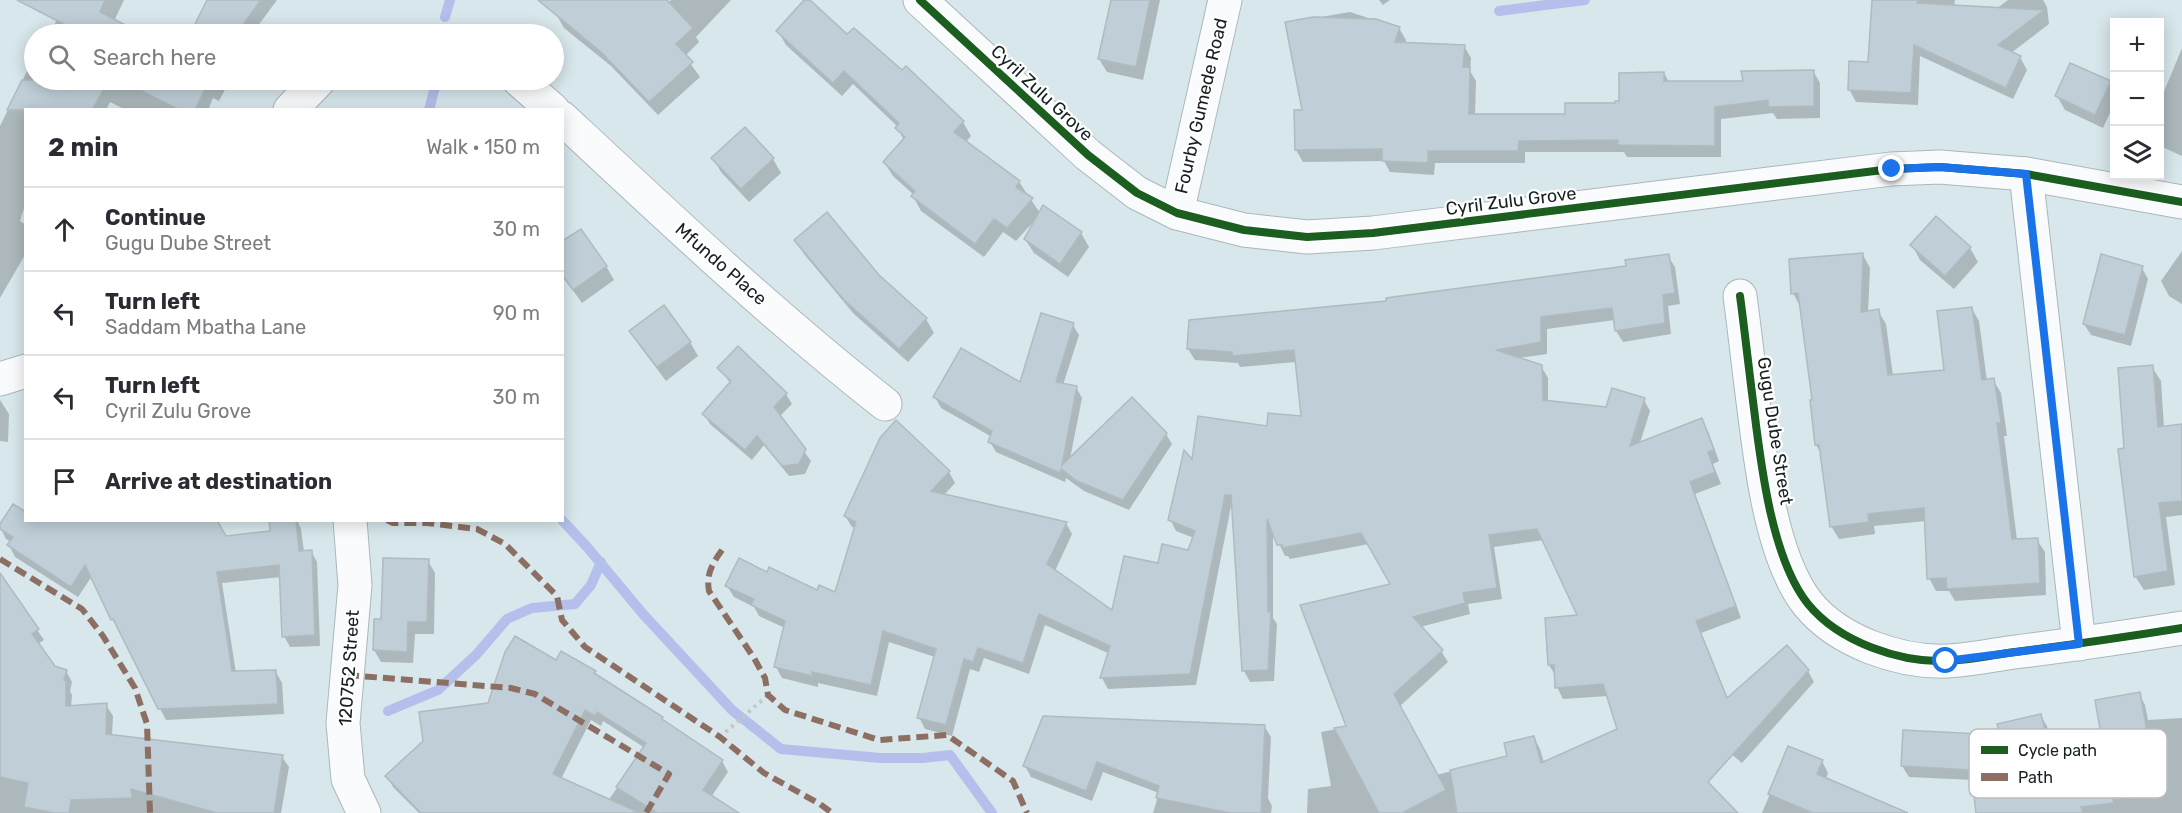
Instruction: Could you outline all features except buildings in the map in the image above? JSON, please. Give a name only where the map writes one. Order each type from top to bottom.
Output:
[{"type":"street","name":"Cyril Zulu Grove","points":[[920,0],[1088,155],[1137,194],[1177,213],[1244,230],[1307,237],[1373,233],[1892,169],[1940,167],[2026,174],[2182,202]]},
{"type":"street","name":"Fourby Gumede Road","points":[[1177,213],[1225,0]]},
{"type":"street","points":[[292,108],[309,90]]},
{"type":"street","points":[[530,90],[551,108]]},
{"type":"street","name":"Mfundo Place","points":[[564,120],[681,229],[841,369],[885,404]]},
{"type":"street","points":[[2026,174],[2079,644]]},
{"type":"street","name":"Gugu Dube Street","points":[[1740,296],[1763,476],[1780,545],[1792,575],[1808,604],[1836,630],[1868,647],[1903,657],[1946,661],[2182,628]]},
{"type":"street","points":[[0,379],[24,372]]},
{"type":"street","name":"120752 Street","points":[[350,522],[355,585],[343,723],[348,779],[364,813]]},
{"type":"path","points":[[720,737],[768,695]]},
{"type":"waterway","points":[[445,17],[450,0]]},
{"type":"waterway","points":[[1499,11],[1585,0]]},
{"type":"waterway","points":[[430,108],[434,90]]},
{"type":"waterway","points":[[564,522],[643,614],[732,710],[781,749],[880,758],[923,758],[950,755],[992,813]]},
{"type":"waterway","points":[[388,711],[438,690],[476,655],[507,619],[532,608],[575,604],[591,585],[601,562]]},
{"type":"marked path","points":[[391,522],[427,523],[477,529],[505,544],[557,596],[562,620],[585,647],[720,737],[764,773],[832,813]]},
{"type":"marked path","points":[[722,550],[711,569],[708,579],[709,591],[754,658],[765,678],[768,695],[785,710],[879,740],[947,735],[1013,781],[1027,813]]},
{"type":"marked path","points":[[0,559],[82,609],[103,636],[135,688],[147,724],[150,813]]},
{"type":"marked path","points":[[347,675],[511,688],[535,694],[669,774],[646,813]]},
{"type":"cycle path","points":[[920,0],[1088,155],[1137,193],[1177,213],[1244,230],[1307,237],[1373,233],[1891,169],[1940,167],[2026,174],[2182,202]]},
{"type":"cycle path","points":[[1740,296],[1760,457],[1777,538],[1785,563],[1808,604],[1836,629],[1872,648],[1891,654],[1929,661],[1948,661],[2182,628]]},
{"type":"route","points":[[1892,169],[1940,167],[2026,174],[2079,644],[1946,661]]}]
